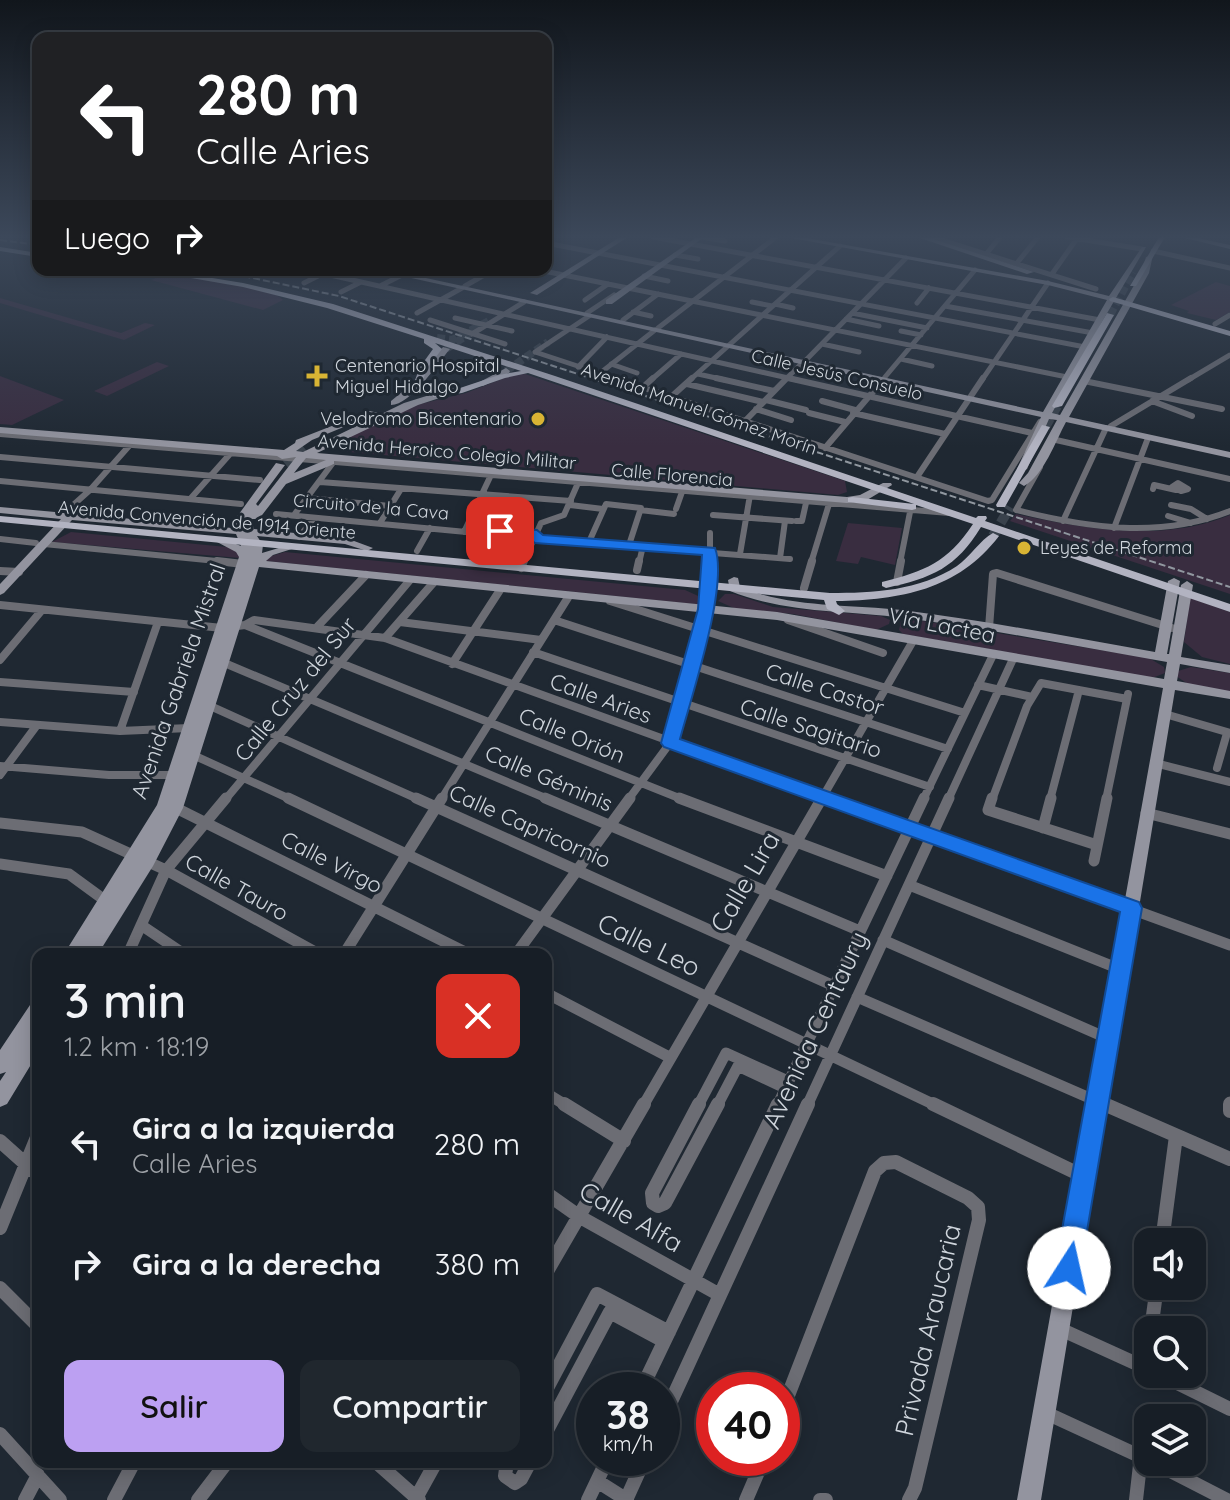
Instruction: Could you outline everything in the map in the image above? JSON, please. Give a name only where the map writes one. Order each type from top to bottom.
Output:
[{"type":"main road","name":"Avenida Manuel Gómez Morín","points":[[332,307],[849,479],[881,486],[992,530],[1230,600]]},
{"type":"main road","name":"Avenida Manuel Gómez Morín","points":[[334,307],[722,429],[992,530],[1180,587],[1230,608]]},
{"type":"main road","points":[[1062,412],[1112,307]]},
{"type":"main road","points":[[1151,307],[1230,331]]},
{"type":"main road","points":[[1152,307],[1230,331]]},
{"type":"main road","points":[[416,388],[424,367],[438,349],[426,339]]},
{"type":"main road","points":[[436,395],[477,387],[512,373],[552,378]]},
{"type":"main road","points":[[683,422],[713,430],[722,429]]},
{"type":"main road","points":[[1004,506],[1048,425]]},
{"type":"main road","points":[[849,479],[851,497],[944,511]]},
{"type":"main road","points":[[1004,506],[1024,483]]},
{"type":"main road","name":"Avenida Convención de 1914 Oriente","points":[[0,516],[414,555],[637,570],[708,593],[734,585],[804,588],[837,595]]},
{"type":"main road","points":[[839,611],[831,606],[837,595],[920,576],[950,560],[965,546],[992,530]]},
{"type":"main road","name":"Avenida Convención de 1914 Oriente","points":[[734,585],[837,595],[891,593],[944,579],[971,563],[992,530]]},
{"type":"main road","name":"Avenida Convención de 1914 Oriente","points":[[523,564],[682,584],[708,593]]},
{"type":"street","points":[[417,313],[428,307]]},
{"type":"street","name":"Calle Jesús Consuelo","points":[[472,307],[1032,433]]},
{"type":"street","points":[[472,334],[516,307]]},
{"type":"street","points":[[552,307],[657,329]]},
{"type":"street","points":[[557,307],[970,397],[1048,425],[1097,449],[1230,479]]},
{"type":"street","points":[[600,307],[535,352],[1004,506],[1063,521],[1114,528],[1164,528],[1230,511]]},
{"type":"street","points":[[623,320],[639,307]]},
{"type":"street","points":[[599,374],[685,307]]},
{"type":"street","points":[[721,307],[1067,377]]},
{"type":"street","points":[[671,397],[772,307]]},
{"type":"street","points":[[787,307],[793,308]]},
{"type":"street","points":[[745,421],[857,307]]},
{"type":"street","points":[[875,307],[1085,347]]},
{"type":"street","points":[[825,448],[944,307]]},
{"type":"street","points":[[951,307],[1093,333]]},
{"type":"street","points":[[917,477],[1031,307],[1100,320]]},
{"type":"street","points":[[1024,483],[1032,474],[1067,377],[1100,320],[1111,307]]},
{"type":"street","points":[[1004,506],[1032,433],[1048,425],[1062,412],[1084,381],[1124,307]]},
{"type":"street","points":[[633,312],[651,316]]},
{"type":"street","points":[[852,313],[927,328]]},
{"type":"street","points":[[1215,324],[1230,315]]},
{"type":"street","points":[[455,318],[512,331]]},
{"type":"street","points":[[846,319],[879,326]]},
{"type":"street","points":[[430,320],[505,344]]},
{"type":"street","points":[[901,331],[921,335]]},
{"type":"street","points":[[578,367],[607,337]]},
{"type":"street","points":[[822,344],[859,352]]},
{"type":"street","points":[[222,525],[241,509],[260,480],[294,454],[416,388],[446,349]]},
{"type":"street","points":[[642,388],[681,354]]},
{"type":"street","points":[[1063,521],[1108,427],[1230,355]]},
{"type":"street","points":[[901,359],[932,366]]},
{"type":"street","points":[[611,364],[637,373]]},
{"type":"street","name":"Avenida Gabriela Mistral","points":[[248,545],[236,525],[241,509],[294,454],[416,402],[474,386],[506,371]]},
{"type":"street","points":[[698,374],[774,391]]},
{"type":"street","points":[[1084,381],[1156,399],[1222,409]]},
{"type":"street","points":[[687,384],[845,422]]},
{"type":"street","points":[[1156,399],[1192,416]]},
{"type":"street","points":[[822,401],[945,434]]},
{"type":"street","name":"Avenida Gabriela Mistral","points":[[77,948],[112,905],[176,808],[234,626],[248,545],[246,520],[251,511],[294,454],[416,402]]},
{"type":"street","points":[[756,409],[791,420]]},
{"type":"street","points":[[1004,506],[1048,425],[1062,412]]},
{"type":"street","points":[[1062,412],[1148,438],[1230,454]]},
{"type":"street","points":[[1108,427],[1230,454]]},
{"type":"street","name":"Avenida Heroico Colegio Militar","points":[[0,432],[222,452]]},
{"type":"street","name":"Avenida Heroico Colegio Militar","points":[[0,432],[129,446],[349,456],[851,497]]},
{"type":"street","name":"Avenida Heroico Colegio Militar","points":[[0,432],[267,449],[333,461],[752,495],[851,497],[881,486]]},
{"type":"street","points":[[340,437],[333,446],[349,456]]},
{"type":"street","points":[[1114,528],[1148,438]]},
{"type":"street","points":[[0,582],[129,446]]},
{"type":"street","points":[[267,449],[294,454]]},
{"type":"street","points":[[191,498],[210,476],[222,452]]},
{"type":"street","points":[[248,545],[294,454]]},
{"type":"street","points":[[2,459],[260,480]]},
{"type":"street","points":[[278,483],[333,461]]},
{"type":"street","points":[[294,515],[333,461]]},
{"type":"street","name":"Calle Florencia","points":[[333,461],[578,483],[646,486],[682,492],[752,495],[910,512],[944,511]]},
{"type":"street","points":[[380,523],[420,470]]},
{"type":"street","points":[[1185,488],[1197,472]]},
{"type":"street","points":[[464,532],[491,475]]},
{"type":"street","points":[[0,481],[191,498],[241,509]]},
{"type":"street","points":[[320,482],[515,497],[603,509]]},
{"type":"street","points":[[523,564],[541,523],[562,517],[578,483]]},
{"type":"street","points":[[1153,489],[1154,485],[1176,490],[1171,486],[1173,484],[1195,495]]},
{"type":"street","points":[[589,542],[606,504],[675,512],[682,492]]},
{"type":"street","points":[[740,554],[752,495]]},
{"type":"street","points":[[499,533],[515,497]]},
{"type":"street","points":[[307,498],[390,506]]},
{"type":"street","points":[[713,515],[802,521],[806,503]]},
{"type":"street","points":[[804,588],[829,504]]},
{"type":"street","points":[[1171,505],[1191,509],[1207,519]]},
{"type":"street","points":[[629,545],[640,510]]},
{"type":"street","points":[[897,582],[910,512]]},
{"type":"street","name":"Circuito de la Cava","points":[[276,514],[515,536],[516,532],[589,542],[790,559]]},
{"type":"street","name":"Avenida Convención de 1914 Oriente","points":[[0,516],[63,516],[222,525],[248,545]]},
{"type":"street","name":"Avenida Convención de 1914 Oriente","points":[[0,516],[36,525],[63,516],[223,542],[240,550],[248,545],[346,541],[359,549]]},
{"type":"street","points":[[1168,516],[1191,523]]},
{"type":"street","points":[[0,539],[248,545],[269,553],[296,542],[314,518]]},
{"type":"street","points":[[780,558],[791,521]]},
{"type":"street","points":[[36,525],[41,541]]},
{"type":"street","points":[[414,555],[430,528]]},
{"type":"street","points":[[521,948],[670,743],[708,593],[710,533]]},
{"type":"street","name":"Avenida Convención de 1914 Oriente","points":[[296,542],[414,555]]},
{"type":"street","name":"Vía Lactea","points":[[248,545],[366,575],[500,590],[607,600],[708,593],[726,610],[777,616],[814,626],[891,636],[1230,695]]},
{"type":"street","points":[[637,570],[643,546]]},
{"type":"street","points":[[0,591],[9,572]]},
{"type":"street","points":[[989,628],[993,574],[997,573],[1174,631],[1182,646],[1193,655],[1230,669]]},
{"type":"street","points":[[317,627],[366,575]]},
{"type":"street","name":"Calle Cruz del Sur","points":[[131,948],[166,870],[410,580]]},
{"type":"street","points":[[385,638],[434,582]]},
{"type":"street","points":[[734,585],[759,600],[783,606],[901,614],[1230,669]]},
{"type":"street","points":[[1029,1500],[1170,685],[1167,658],[1180,587]]},
{"type":"street","points":[[452,664],[500,590]]},
{"type":"street","points":[[348,948],[569,596]]},
{"type":"street","points":[[607,600],[965,713]]},
{"type":"street","points":[[0,605],[158,622],[234,626]]},
{"type":"street","points":[[0,660],[42,610]]},
{"type":"street","points":[[891,636],[901,614]]},
{"type":"street","name":"Calle Aries","points":[[234,626],[254,620],[385,638],[1230,945]]},
{"type":"street","name":"Calle Castor","points":[[554,620],[948,749]]},
{"type":"street","points":[[120,731],[158,622]]},
{"type":"street","points":[[400,622],[541,640]]},
{"type":"street","name":"Avenida Gabriela Mistral","points":[[141,859],[164,806],[189,728],[234,626]]},
{"type":"street","name":"Calle Orión","points":[[234,626],[887,876]]},
{"type":"street","points":[[814,626],[883,653]]},
{"type":"street","name":"Calle Lira","points":[[552,1263],[913,641]]},
{"type":"street","name":"Calle Sagitario","points":[[533,652],[930,787]]},
{"type":"street","name":"Avenida Centaury","points":[[649,1372],[993,655]]},
{"type":"street","name":"Avenida Centaury","points":[[680,1382],[1013,659]]},
{"type":"street","name":"Calle Géminis","points":[[222,662],[860,931]]},
{"type":"street","points":[[0,682],[134,692]]},
{"type":"street","points":[[1094,861],[1127,696],[1041,683],[1030,701],[988,810],[1097,845]]},
{"type":"street","points":[[978,687],[1030,701]]},
{"type":"street","points":[[1043,828],[1079,690]]},
{"type":"street","name":"Calle Capricornio","points":[[208,705],[834,986]]},
{"type":"street","points":[[1165,714],[1229,733],[1222,765]]},
{"type":"street","points":[[0,722],[120,731],[189,728]]},
{"type":"street","points":[[2,769],[37,725]]},
{"type":"street","name":"Calle Leo","points":[[193,755],[408,853],[1085,1177]]},
{"type":"street","points":[[1155,763],[1230,782]]},
{"type":"street","points":[[2,769],[174,775]]},
{"type":"street","name":"Calle Virgo","points":[[176,808],[457,948]]},
{"type":"street","points":[[1146,813],[1230,834]]},
{"type":"street","name":"Calle Tauro","points":[[0,823],[82,832],[166,870],[308,948]]},
{"type":"street","points":[[0,864],[69,874],[112,905]]},
{"type":"street","points":[[909,885],[1122,970]]},
{"type":"street","name":"Avenida Gabriela Mistral","points":[[92,948],[112,905]]},
{"type":"street","points":[[141,925],[175,948]]},
{"type":"street","points":[[883,940],[1109,1039]]},
{"type":"street","points":[[552,996],[671,1058]]},
{"type":"street","points":[[857,997],[1230,1159]]},
{"type":"street","points":[[0,1066],[32,1016]]},
{"type":"street","points":[[0,1098],[32,1047]]},
{"type":"street","points":[[726,1053],[787,1084],[738,1066],[666,1202],[661,1205],[653,1203],[652,1193],[726,1053]]},
{"type":"street","points":[[552,1097],[624,1141]]},
{"type":"street","points":[[1230,1102],[1230,1110]]},
{"type":"street","points":[[1164,1228],[1176,1136]]},
{"type":"street","points":[[0,1141],[32,1170]]},
{"type":"street","points":[[0,1228],[32,1147]]},
{"type":"street","name":"Privada Araucaria","points":[[797,1372],[875,1171],[884,1163],[896,1162],[968,1198],[978,1207],[979,1220],[915,1488],[909,1500]]},
{"type":"street","name":"Calle Alfa","points":[[552,1197],[580,1217],[720,1295]]},
{"type":"street","points":[[0,1288],[32,1320]]},
{"type":"street","points":[[552,1379],[597,1294],[666,1336]]},
{"type":"street","points":[[552,1421],[610,1312],[666,1336]]},
{"type":"street","points":[[1058,1328],[1134,1359]]},
{"type":"street","points":[[1191,1388],[1230,1409]]},
{"type":"street","points":[[1045,1412],[1134,1453]]},
{"type":"street","points":[[0,1434],[60,1500]]},
{"type":"street","points":[[114,1500],[131,1468]]},
{"type":"street","points":[[198,1500],[222,1468]]},
{"type":"street","points":[[383,1468],[417,1499],[433,1468]]},
{"type":"street","points":[[506,1468],[505,1476],[512,1483],[521,1479],[527,1468]]},
{"type":"street","points":[[25,1500],[38,1475]]},
{"type":"street","points":[[588,1500],[599,1476]]},
{"type":"street","points":[[597,1481],[626,1500],[637,1476]]},
{"type":"street","points":[[751,1497],[758,1476]]},
{"type":"street","points":[[1136,1500],[1142,1476]]},
{"type":"street","points":[[1180,1476],[1227,1500]]},
{"type":"street","points":[[820,1500],[826,1500]]},
{"type":"shaded area","points":[[13,307],[31,307],[121,333],[145,323],[155,325],[124,340]]},
{"type":"shaded area","points":[[1177,307],[1230,307],[1230,312],[1216,320],[1187,313],[1189,311]]},
{"type":"shaded area","points":[[157,362],[169,366],[107,396],[94,391]]},
{"type":"shaded area","points":[[525,374],[845,481],[847,492],[838,495],[349,452],[338,448],[339,441],[416,405],[466,393],[512,375]]},
{"type":"shaded area","points":[[0,376],[64,400],[12,425],[0,424]]},
{"type":"shaded area","points":[[1016,514],[1123,531],[1178,529],[1230,515],[1230,594],[1010,521]]},
{"type":"shaded area","points":[[848,523],[902,528],[895,565],[861,557],[858,564],[836,561]]},
{"type":"shaded area","points":[[71,532],[227,547],[237,552],[240,558],[52,542]]},
{"type":"shaded area","points":[[285,552],[685,590],[705,599],[704,605],[266,561]]},
{"type":"shaded area","points":[[725,594],[773,607],[881,616],[890,620],[889,624],[876,630],[793,614],[736,609],[718,601]]},
{"type":"shaded area","points":[[1190,598],[1230,612],[1230,664],[1202,657],[1184,642]]},
{"type":"shaded area","points":[[910,619],[1149,658],[1164,667],[1165,673],[1152,678],[903,634],[899,630],[901,621]]},
{"type":"shaded area","points":[[1191,667],[1230,673],[1230,692],[1191,686],[1176,676],[1178,671]]},
{"type":"tunnel","points":[[1110,315],[1114,307]]},
{"type":"tunnel","points":[[437,338],[452,340],[489,321]]},
{"type":"tunnel","points":[[446,349],[482,325]]},
{"type":"tunnel","points":[[506,371],[548,342]]},
{"type":"tunnel","points":[[1045,427],[1057,406]]},
{"type":"tunnel","points":[[286,465],[307,448]]},
{"type":"tunnel","points":[[993,536],[1010,507]]},
{"type":"railway","points":[[373,307],[1230,587]]},
{"type":"place","name":"Centenario Hospital Miguel Hidalgo","points":[[317,376]]},
{"type":"place","name":"Velodromo Bicentenario","points":[[538,419]]},
{"type":"place","name":"Leyes de Reforma","points":[[1024,548]]},
{"type":"route","points":[[500,531],[537,534],[535,539],[710,551],[705,609],[670,743],[1131,908],[1069,1268]]}]
